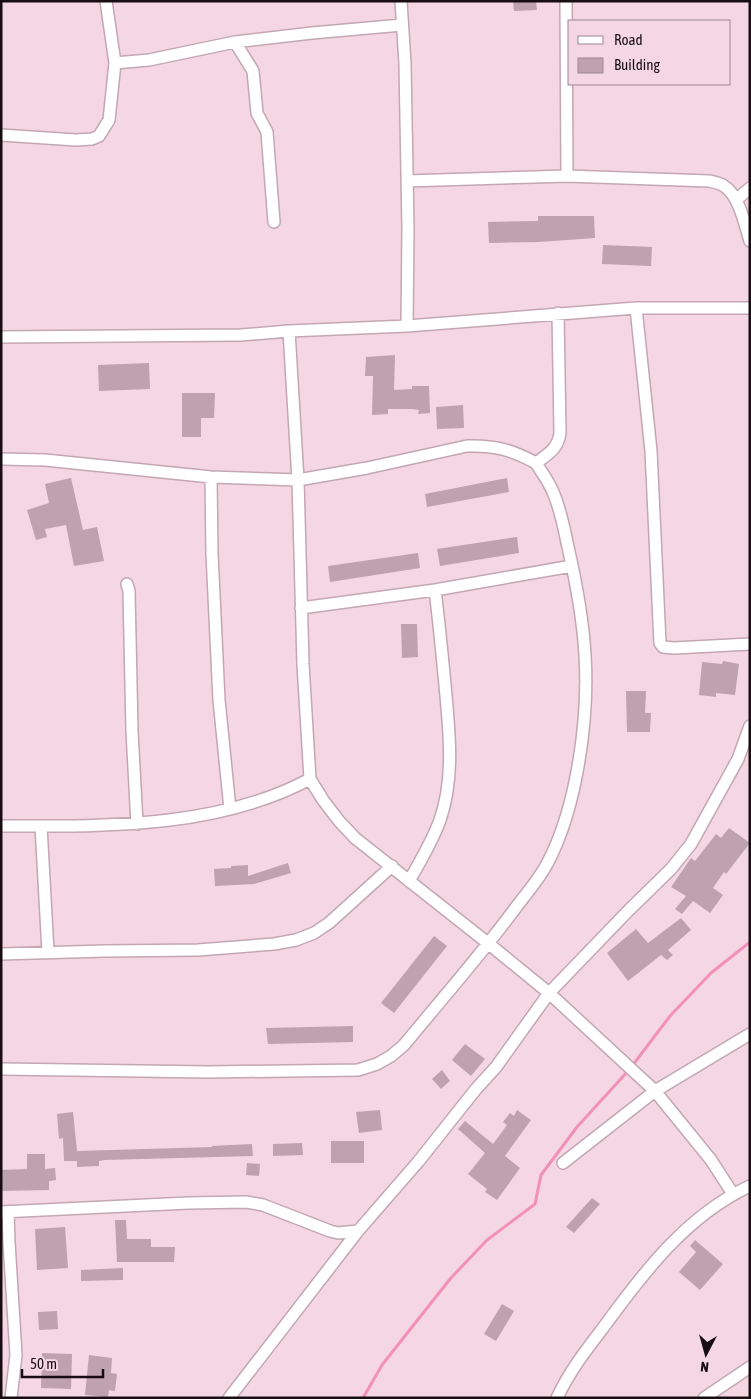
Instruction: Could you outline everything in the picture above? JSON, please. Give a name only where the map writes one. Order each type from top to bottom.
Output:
[{"type":"street","points":[[1,135],[76,140],[92,139],[99,136],[109,120],[115,63],[106,1]]},
{"type":"street","points":[[401,1],[408,228],[407,326]]},
{"type":"street","points":[[566,1],[567,176]]},
{"type":"street","points":[[115,63],[149,60],[235,42],[402,25]]},
{"type":"street","points":[[235,42],[253,71],[256,113],[267,132],[274,222]]},
{"type":"street","points":[[407,182],[567,176],[709,181],[723,185],[730,190],[741,212],[750,241]]},
{"type":"street","points":[[736,200],[750,188]]},
{"type":"street","points":[[1,337],[241,335],[407,326],[636,308],[750,308]]},
{"type":"street","points":[[636,308],[656,514],[660,644],[663,647],[674,648],[750,644]]},
{"type":"street","points":[[536,463],[554,450],[559,442],[558,313]]},
{"type":"street","points":[[289,331],[298,480],[301,608],[310,779],[339,821],[355,838],[549,993],[654,1091],[710,1160],[733,1194]]},
{"type":"street","points":[[1,459],[45,460],[211,477],[298,480],[367,468],[467,446],[483,445],[516,452],[536,463],[552,490],[558,505],[572,566],[586,656],[586,695],[580,756],[569,808],[558,843],[546,867],[489,944],[404,1044],[391,1056],[358,1070],[209,1072],[1,1069]]},
{"type":"street","points":[[211,477],[212,554],[219,700],[230,809]]},
{"type":"street","points":[[301,608],[435,590],[572,566]]},
{"type":"street","points":[[127,584],[129,592],[132,731],[137,824]]},
{"type":"street","points":[[409,881],[429,846],[440,820],[449,771],[447,706],[435,590]]},
{"type":"street","points":[[229,1398],[358,1231],[496,1067],[549,993],[671,869],[691,844],[738,759],[750,726]]},
{"type":"street","points":[[1,826],[137,824],[194,817],[265,799],[290,790],[310,779]]},
{"type":"street","points":[[41,826],[48,952]]},
{"type":"street","points":[[1,954],[198,950],[274,944],[296,940],[314,933],[329,923],[392,866]]},
{"type":"street","points":[[563,1163],[654,1091],[750,1034]]},
{"type":"street","points":[[557,1398],[576,1364],[639,1279],[686,1230],[733,1194],[750,1186]]},
{"type":"street","points":[[11,1398],[16,1355],[5,1212],[246,1202],[263,1205],[330,1231],[338,1233],[358,1231]]},
{"type":"street","points":[[704,1398],[750,1366]]},
{"type":"building","points":[[513,1],[536,1],[537,10],[514,11]]},
{"type":"building","points":[[538,216],[594,216],[595,238],[489,243],[488,222],[538,221]]},
{"type":"building","points":[[603,245],[652,247],[651,266],[602,264]]},
{"type":"building","points":[[395,355],[394,390],[412,389],[412,386],[429,386],[430,413],[418,414],[419,410],[412,409],[388,409],[388,414],[372,415],[373,376],[365,376],[366,357]]},
{"type":"building","points":[[149,363],[150,389],[99,391],[98,365]]},
{"type":"building","points":[[182,393],[215,393],[214,418],[201,418],[201,437],[182,437]]},
{"type":"building","points":[[463,405],[464,428],[437,429],[436,407]]},
{"type":"building","points":[[71,478],[83,530],[97,527],[104,561],[74,566],[66,525],[45,529],[47,537],[36,540],[27,510],[49,503],[45,484]]},
{"type":"building","points":[[507,478],[509,492],[427,507],[425,494]]},
{"type":"building","points":[[517,537],[519,553],[440,566],[437,549]]},
{"type":"building","points":[[418,553],[420,568],[330,582],[328,566]]},
{"type":"building","points":[[401,624],[417,624],[418,657],[402,658]]},
{"type":"building","points":[[723,661],[739,664],[735,695],[716,693],[716,697],[699,695],[702,662],[722,664]]},
{"type":"building","points":[[626,691],[646,691],[645,713],[651,713],[650,732],[627,732]]},
{"type":"building","points":[[729,828],[750,843],[726,874],[724,872],[713,888],[723,895],[710,913],[693,901],[682,914],[675,909],[686,896],[671,887],[691,858],[695,861],[716,834],[721,838]]},
{"type":"building","points":[[288,863],[291,873],[254,884],[215,886],[214,869],[248,865],[248,876]]},
{"type":"building","points":[[681,918],[691,930],[668,950],[673,955],[667,960],[661,955],[628,981],[607,953],[636,929],[648,943]]},
{"type":"building","points":[[434,936],[447,946],[394,1013],[381,1003]]},
{"type":"building","points":[[353,1026],[353,1042],[268,1044],[266,1028]]},
{"type":"building","points":[[465,1044],[485,1059],[471,1076],[452,1060]]},
{"type":"building","points":[[442,1070],[450,1081],[441,1089],[432,1079]]},
{"type":"building","points":[[380,1110],[382,1130],[359,1133],[356,1112]]},
{"type":"building","points":[[517,1110],[531,1120],[505,1156],[520,1168],[497,1200],[485,1192],[487,1189],[468,1174],[485,1153],[458,1129],[465,1121],[493,1144],[507,1125],[503,1122],[510,1113],[514,1116]]},
{"type":"building","points":[[73,1112],[77,1151],[252,1144],[253,1156],[105,1160],[99,1161],[99,1166],[77,1167],[77,1161],[64,1161],[63,1138],[59,1139],[57,1114]]},
{"type":"building","points":[[331,1141],[364,1141],[364,1163],[331,1163]]},
{"type":"building","points":[[302,1143],[303,1155],[273,1156],[273,1144]]},
{"type":"building","points":[[27,1154],[45,1154],[45,1169],[55,1168],[56,1180],[49,1181],[49,1190],[1,1191],[1,1170],[27,1169]]},
{"type":"building","points":[[247,1163],[260,1164],[259,1176],[246,1175]]},
{"type":"building","points":[[592,1198],[600,1204],[574,1233],[566,1227]]},
{"type":"building","points":[[115,1220],[126,1220],[127,1239],[151,1239],[151,1247],[175,1247],[174,1262],[117,1262]]},
{"type":"building","points":[[65,1227],[68,1268],[37,1270],[35,1229]]},
{"type":"building","points":[[695,1240],[723,1264],[700,1290],[679,1272],[696,1252],[690,1246]]},
{"type":"building","points":[[123,1268],[123,1280],[81,1281],[81,1270]]},
{"type":"building","points":[[502,1304],[514,1311],[496,1341],[484,1334]]},
{"type":"building","points":[[57,1311],[58,1329],[39,1330],[38,1312]]},
{"type":"building","points":[[42,1353],[72,1354],[71,1389],[41,1388]]},
{"type":"building","points":[[89,1355],[112,1358],[111,1373],[117,1374],[115,1391],[109,1390],[108,1397],[85,1395]]},
{"type":"waterway","points":[[632,1066],[670,1016],[711,973],[750,942]]},
{"type":"waterway","points":[[363,1398],[382,1365],[450,1279],[487,1240],[535,1204],[541,1175],[577,1127],[628,1071]]}]
